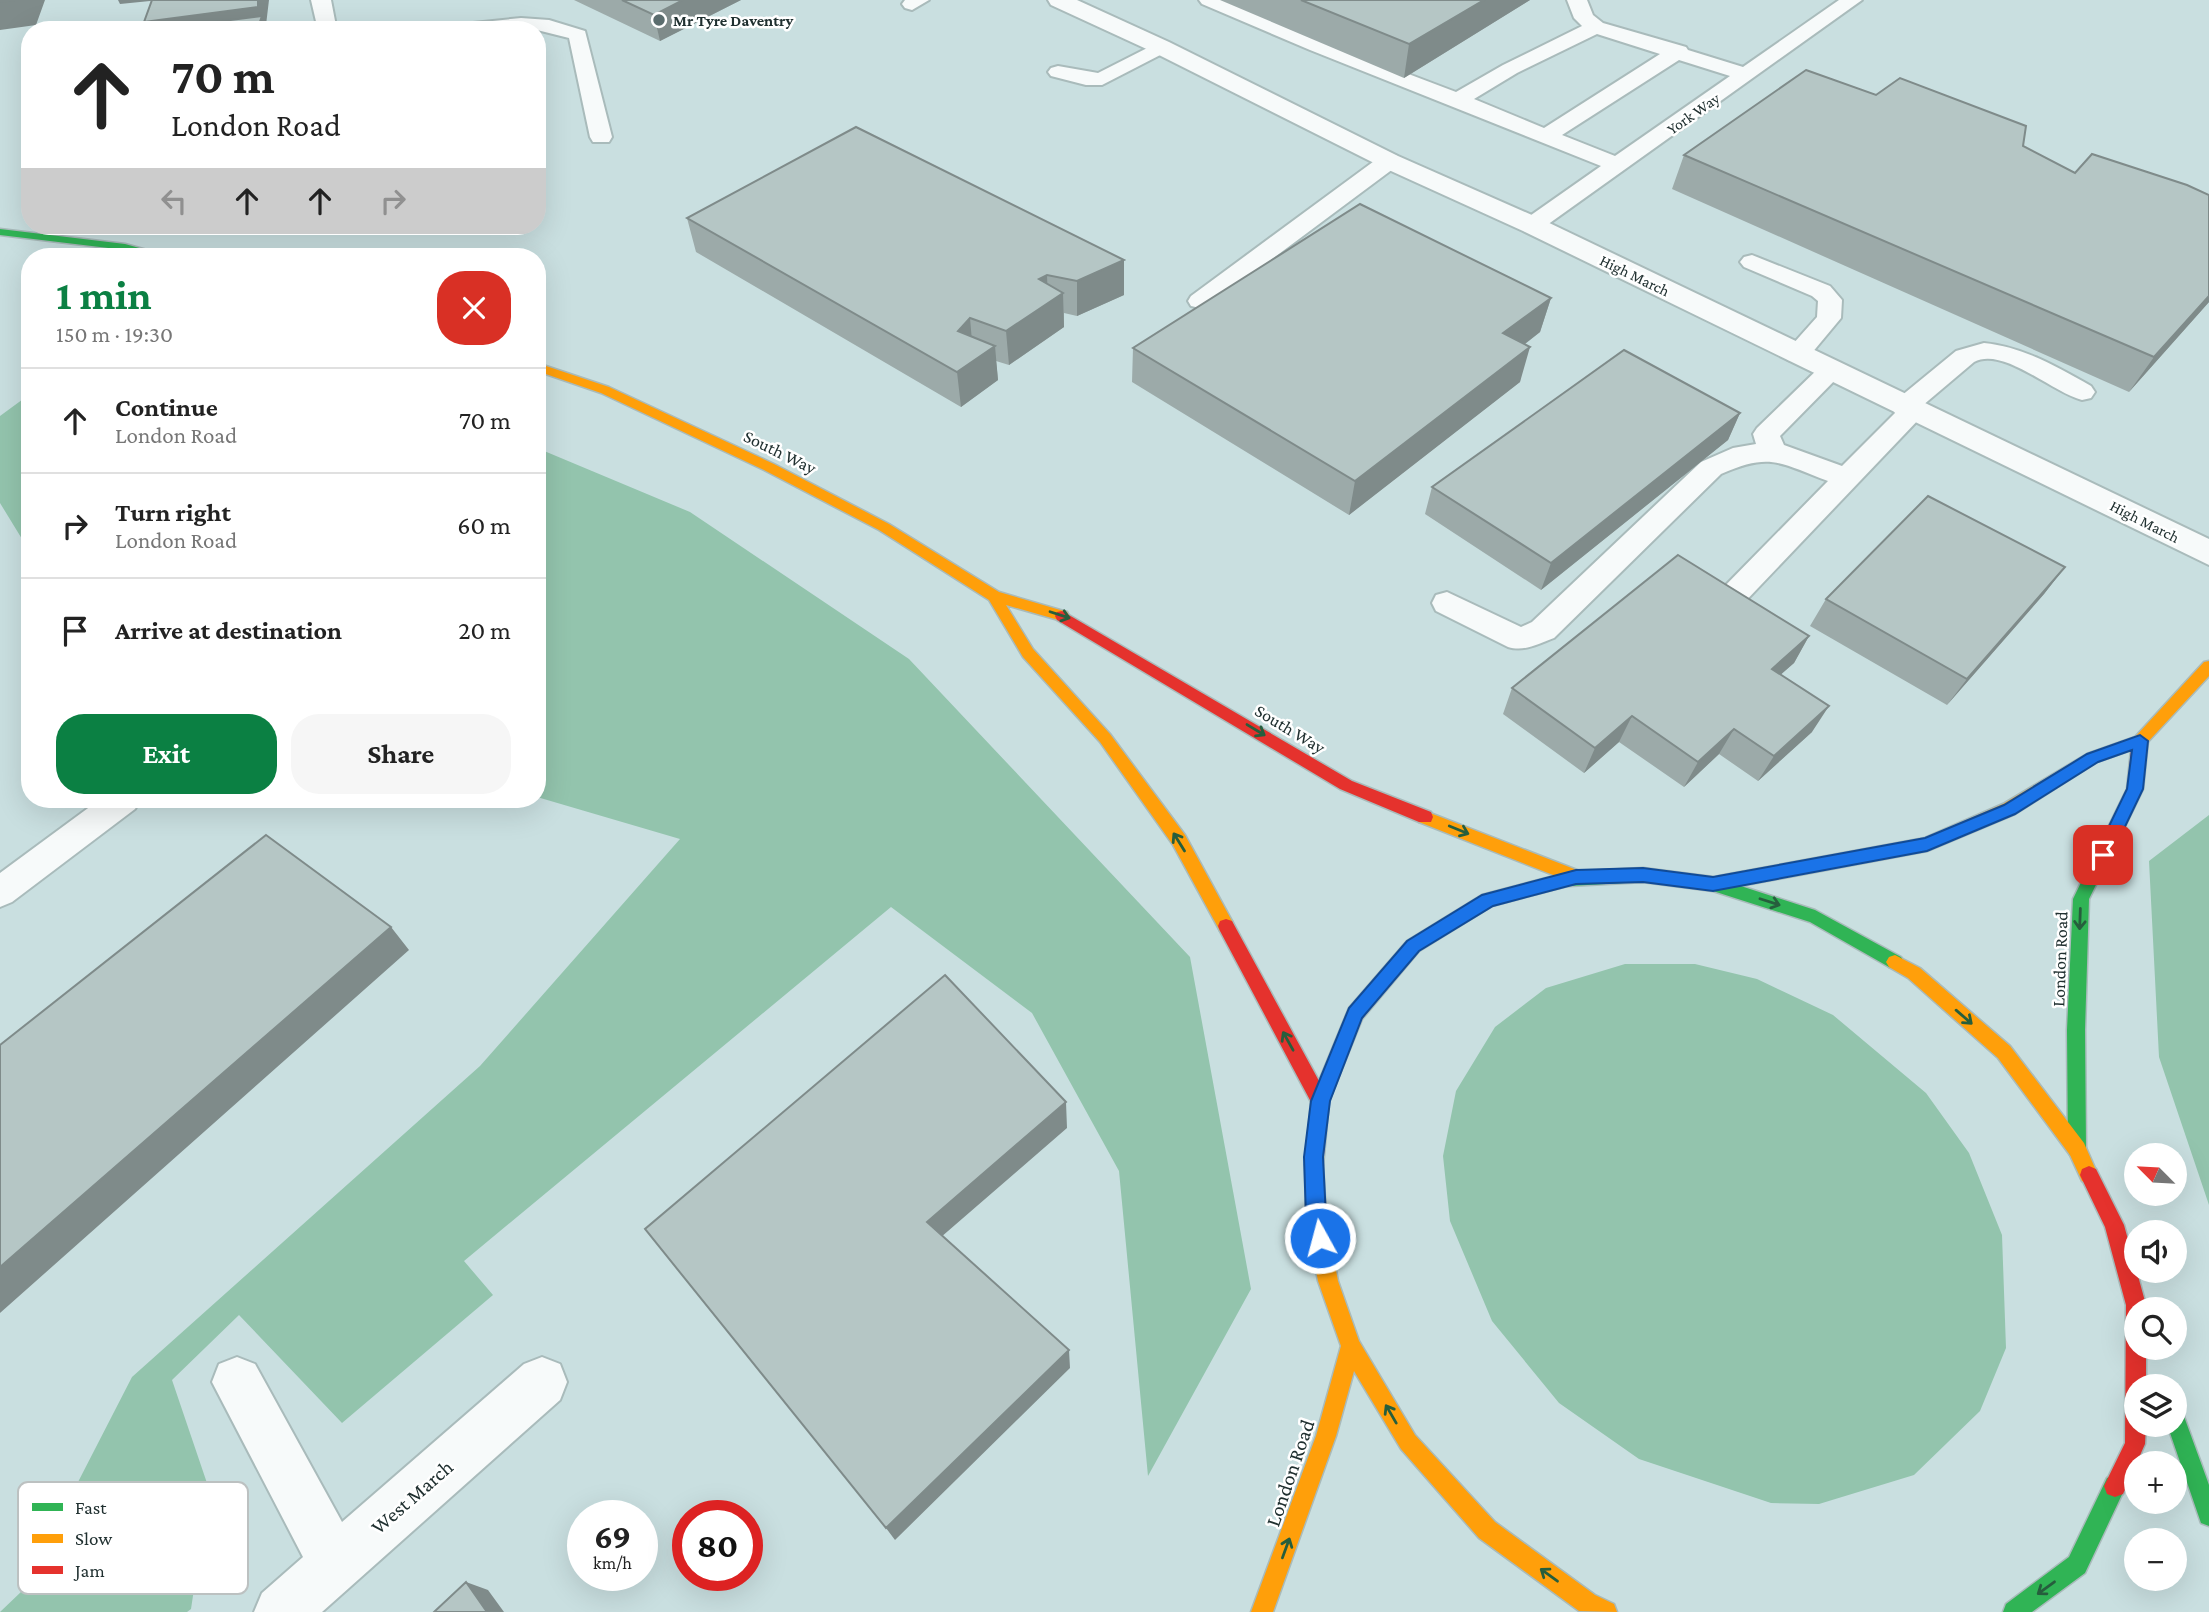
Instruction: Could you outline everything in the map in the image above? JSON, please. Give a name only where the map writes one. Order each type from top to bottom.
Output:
[{"type":"main road","points":[[0,232],[21,235]]},
{"type":"main road","points":[[25,235],[129,248]]},
{"type":"main road","name":"South Way","points":[[546,370],[605,390],[769,467],[884,527],[994,596],[1069,618],[1346,785],[1576,877]]},
{"type":"main road","name":"South Way","points":[[994,596],[1028,653],[1105,738],[1179,841],[1321,1101]]},
{"type":"main road","points":[[1713,884],[1927,844],[2009,810],[2092,758],[2140,741],[2209,666]]},
{"type":"main road","name":"London Road","points":[[2077,1149],[2076,1030],[2081,899],[2135,789],[2140,741]]},
{"type":"main road","points":[[1606,1612],[1587,1603],[1487,1530],[1408,1442],[1352,1346],[1328,1281],[1316,1217],[1314,1157],[1321,1101],[1355,1014],[1413,946],[1488,900],[1576,877],[1643,875],[1713,884],[1815,917],[1914,973],[2004,1052],[2077,1149],[2114,1225],[2134,1297]]},
{"type":"main road","name":"London Road","points":[[1262,1612],[1326,1436],[1352,1346]]},
{"type":"main road","points":[[2014,1612],[2077,1565],[2135,1444],[2136,1360]]},
{"type":"main road","points":[[2182,1437],[2209,1516]]},
{"type":"main road","points":[[1566,1609],[1587,1603]]},
{"type":"street","name":"High March","points":[[1059,0],[1161,47],[1389,161],[1532,225],[2209,553]]},
{"type":"street","points":[[237,1382],[337,1564]]},
{"type":"street","name":"West March","points":[[281,1612],[542,1382]]},
{"type":"lane","points":[[321,0],[325,21]]},
{"type":"lane","points":[[1209,0],[1317,46],[1618,165]]},
{"type":"lane","points":[[1577,0],[1584,18],[1596,27],[1679,51],[1747,75]]},
{"type":"lane","name":"York Way","points":[[1532,225],[1852,0]]},
{"type":"lane","points":[[546,24],[557,25],[578,34],[601,137]]},
{"type":"lane","points":[[1458,100],[1510,69],[1596,27]]},
{"type":"lane","points":[[1058,72],[1086,79],[1102,79],[1161,47]]},
{"type":"lane","points":[[1546,136],[1679,51]]},
{"type":"lane","points":[[1200,301],[1389,161]]},
{"type":"lane","points":[[1752,262],[1821,291],[1830,300],[1829,318],[1797,354]]},
{"type":"lane","points":[[1728,601],[1847,478],[1908,409],[1973,353],[1992,351],[2013,357],[2082,392]]},
{"type":"lane","points":[[1773,451],[1766,434],[1831,371]]},
{"type":"lane","points":[[1447,603],[1519,639],[1543,630],[1711,468],[1743,454],[1773,451],[1847,478]]},
{"type":"lane","points":[[0,892],[112,808]]},
{"type":"green space","points":[[21,401],[21,537],[0,503],[0,416]]},
{"type":"green space","points":[[546,452],[690,512],[909,659],[1190,957],[1251,1289],[1148,1476],[1119,1171],[1032,1013],[891,907],[464,1261],[493,1295],[342,1423],[239,1315],[172,1380],[207,1482],[78,1482],[132,1377],[480,1066],[680,839],[546,800]]},
{"type":"green space","points":[[2209,815],[2209,1205],[2159,1057],[2149,861]]},
{"type":"green space","points":[[1625,964],[1695,964],[1757,979],[1833,1015],[1926,1093],[1969,1153],[2002,1235],[2006,1348],[1980,1411],[1914,1475],[1819,1504],[1771,1503],[1639,1459],[1559,1403],[1492,1321],[1450,1221],[1443,1156],[1456,1091],[1495,1027],[1546,988]]},
{"type":"green space","points":[[19,1594],[193,1594],[191,1609],[187,1612],[0,1612]]},
{"type":"building","points":[[152,0],[258,0],[258,7],[144,21]]},
{"type":"building","points":[[622,0],[683,0],[654,15]]},
{"type":"building","points":[[1301,0],[1484,0],[1409,44]]},
{"type":"building","points":[[262,16],[260,21],[223,21]]},
{"type":"building","points":[[1806,70],[1876,95],[1900,78],[2026,126],[2023,146],[2075,173],[2092,154],[2187,185],[2209,195],[2209,296],[2154,357],[1684,155]]},
{"type":"building","points":[[856,127],[1124,260],[1077,281],[1047,275],[1039,279],[1063,293],[1006,331],[970,318],[958,331],[995,346],[957,372],[687,218]]},
{"type":"building","points":[[1360,204],[1551,298],[1503,333],[1530,347],[1355,481],[1133,348]]},
{"type":"building","points":[[1624,350],[1740,413],[1551,563],[1432,487]]},
{"type":"building","points":[[1928,496],[2065,567],[1967,679],[1826,599]]},
{"type":"building","points":[[1678,555],[1809,636],[1772,669],[1829,706],[1774,756],[1734,729],[1698,762],[1632,716],[1595,748],[1512,688]]},
{"type":"building","points":[[266,835],[391,927],[0,1267],[0,1045]]},
{"type":"building","points":[[945,975],[1066,1102],[927,1222],[1069,1350],[886,1528],[645,1229]]},
{"type":"building","points":[[466,1582],[487,1612],[434,1612]]},
{"type":"traffic: fast","points":[[0,232],[21,235]]},
{"type":"traffic: fast","points":[[25,235],[129,248]]},
{"type":"traffic: fast","points":[[2077,1149],[2076,1030],[2081,899],[2110,840]]},
{"type":"traffic: fast","points":[[1569,879],[1643,875],[1713,884],[1815,917],[1895,962]]},
{"type":"traffic: fast","points":[[2182,1437],[2209,1515]]},
{"type":"traffic: fast","points":[[2014,1612],[2077,1565],[2115,1486]]},
{"type":"traffic: slow","points":[[546,370],[605,390],[769,467],[884,527],[994,596],[1062,616]]},
{"type":"traffic: slow","points":[[994,596],[1028,653],[1105,738],[1179,840],[1226,926]]},
{"type":"traffic: slow","points":[[1719,883],[1927,844],[2009,809],[2092,758],[2140,741],[2209,666]]},
{"type":"traffic: slow","points":[[1425,817],[1576,877]]},
{"type":"traffic: slow","points":[[1895,962],[1914,973],[2004,1052],[2077,1149],[2089,1175]]},
{"type":"traffic: slow","points":[[1314,1165],[1316,1217],[1328,1281],[1351,1346],[1408,1442],[1487,1530],[1587,1603],[1606,1612]]},
{"type":"traffic: slow","points":[[1262,1612],[1326,1436],[1351,1346]]},
{"type":"traffic: jam","points":[[1062,616],[1346,785],[1425,817]]},
{"type":"traffic: jam","points":[[2110,840],[2135,789],[2140,741]]},
{"type":"traffic: jam","points":[[1314,1165],[1320,1101],[1355,1014],[1413,946],[1488,900],[1569,879]]},
{"type":"traffic: jam","points":[[1226,926],[1320,1101]]},
{"type":"traffic: jam","points":[[2089,1175],[2114,1225],[2136,1305],[2135,1444],[2115,1486]]},
{"type":"place","name":"Mr Tyre Daventry","points":[[659,20]]},
{"type":"route","points":[[1320,1238],[1316,1217],[1314,1157],[1321,1101],[1355,1014],[1413,946],[1488,900],[1576,877],[1643,875],[1713,884],[1927,844],[2009,810],[2092,758],[2140,741],[2135,789],[2103,855]]}]
